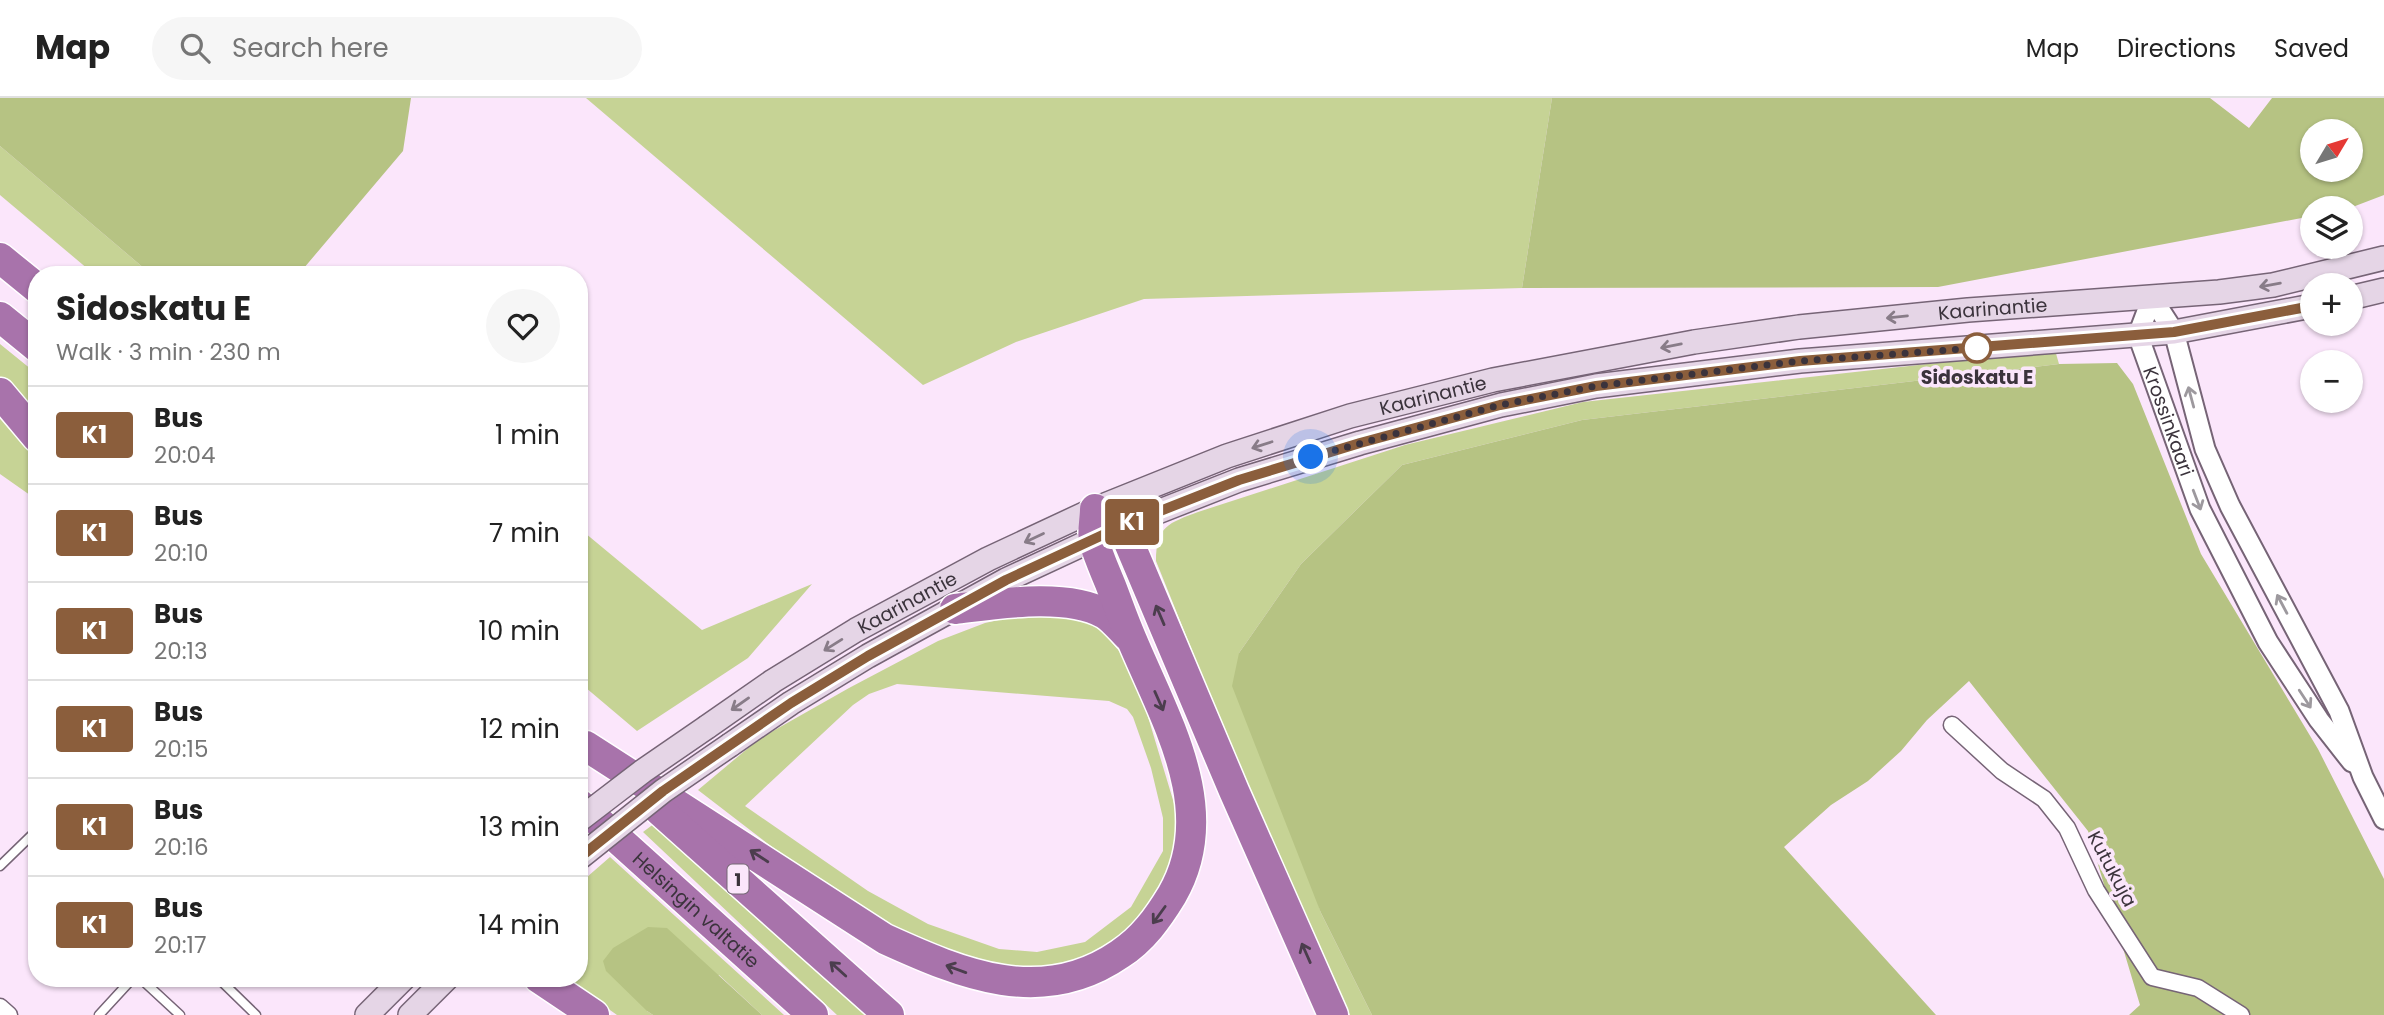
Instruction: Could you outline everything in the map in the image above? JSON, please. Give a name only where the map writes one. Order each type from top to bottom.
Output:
[{"type":"highway","points":[[0,258],[28,281]]},
{"type":"highway","points":[[0,317],[28,340]]},
{"type":"highway","points":[[0,393],[28,426]]},
{"type":"highway","points":[[588,746],[885,939],[934,961],[972,975],[1024,983],[1076,977],[1101,967],[1141,938],[1161,913],[1176,888],[1189,851],[1192,832],[1185,774],[1163,708],[1131,639],[1094,540],[1096,509],[1122,526],[1234,791],[1334,1015]]},
{"type":"highway","points":[[954,609],[1009,603],[1060,602],[1106,615],[1131,639]]},
{"type":"highway","name":"1","points":[[588,747],[889,1015]]},
{"type":"highway","name":"Helsingin valtatie","points":[[588,812],[813,1015]]},
{"type":"highway","points":[[552,987],[594,1015]]},
{"type":"main road","name":"Kaarinantie","points":[[588,813],[643,771],[773,681],[951,578],[1096,509],[1227,456],[1325,424],[1493,380],[1694,342],[1799,327],[1968,310],[2152,298],[2273,285],[2384,258]]},
{"type":"main road","points":[[2363,295],[2384,290]]},
{"type":"main road","name":"Kaarinantie","points":[[588,851],[663,791],[791,703],[868,656],[1006,580],[1122,526],[1239,480],[1360,443],[1500,405],[1596,386],[1800,361],[2174,332],[2300,308]]},
{"type":"main road","points":[[367,1015],[395,987]]},
{"type":"main road","points":[[410,1015],[438,987]]},
{"type":"street","name":"Krossinkaari","points":[[2152,298],[2174,332],[2210,461],[2230,506],[2339,710],[2363,777],[2384,819]]},
{"type":"street","points":[[2138,335],[2152,298]]},
{"type":"street","name":"Krossinkaari","points":[[2138,335],[2206,521],[2268,642],[2319,720],[2363,777]]},
{"type":"street","name":"Kutukuja","points":[[1952,724],[2002,771],[2044,799],[2067,828],[2096,890],[2152,977],[2198,988],[2241,1015]]},
{"type":"street","points":[[0,1007],[9,1015]]},
{"type":"lane","points":[[0,866],[28,839]]},
{"type":"lane","points":[[99,1015],[125,987]]},
{"type":"lane","points":[[150,987],[180,1015]]},
{"type":"lane","points":[[227,987],[256,1015]]},
{"type":"green space","points":[[0,98],[411,98],[403,151],[306,266],[141,266],[0,146]]},
{"type":"green space","points":[[586,98],[1552,98],[1522,288],[1144,299],[1016,342],[923,385]]},
{"type":"green space","points":[[1552,98],[2210,98],[2249,128],[2272,98],[2384,98],[2384,195],[2363,203],[2363,196],[2300,196],[2300,218],[1938,287],[1522,288]]},
{"type":"green space","points":[[0,146],[141,266],[84,266],[0,195]]},
{"type":"green space","points":[[0,344],[28,367],[28,411],[0,379]]},
{"type":"green space","points":[[2055,350],[2059,364],[1582,420],[1402,465],[1301,564],[1239,653],[1321,913],[1372,1015],[1350,1015],[1249,792],[1156,561],[1158,540],[1166,528],[1179,519],[1198,512],[1405,445],[1583,402]]},
{"type":"green space","points":[[2117,363],[2133,384],[2201,554],[2318,749],[2384,879],[2384,1015],[2129,1015],[2140,1005],[2088,831],[1969,681],[1868,781],[1831,805],[1784,847],[1936,1015],[1372,1015],[1321,913],[1232,686],[1239,653],[1301,564],[1402,465],[1582,420],[2059,364]]},
{"type":"green space","points":[[0,408],[28,441],[28,494],[0,474]]},
{"type":"green space","points":[[588,535],[702,630],[812,584],[748,658],[637,731],[588,690]]},
{"type":"green space","points":[[1052,614],[1077,617],[1100,629],[1133,667],[1176,810],[1178,840],[1166,883],[1119,942],[1074,964],[1015,969],[933,946],[888,927],[819,883],[698,790],[759,739],[849,688],[938,641],[985,623],[1017,616]],"holes":[[[897,684],[1109,701],[1127,709],[1133,717],[1151,768],[1163,818],[1163,851],[1131,907],[1085,942],[1037,952],[999,949],[928,924],[868,891],[745,806],[853,705],[869,694]]]},
{"type":"green space","points":[[655,823],[866,1015],[837,1015],[643,832]]},
{"type":"green space","points":[[610,857],[784,1015],[762,1015],[719,975],[647,1011],[653,1015],[617,1015],[578,987],[588,987],[588,876]]},
{"type":"green space","points":[[648,927],[667,928],[762,1015],[653,1015],[647,1011],[606,971],[603,961],[613,948]]},
{"type":"bus line","name":"K1","points":[[588,851],[663,791],[791,703],[868,656],[1006,580],[1122,526],[1239,480],[1360,443],[1500,405],[1596,386],[1800,361],[2174,332],[2300,308]]},
{"type":"place","name":"Sidoskatu E","points":[[1977,348]]},
{"type":"route","points":[[1311,457],[1500,405],[1596,386],[1800,361],[1977,348]]}]
